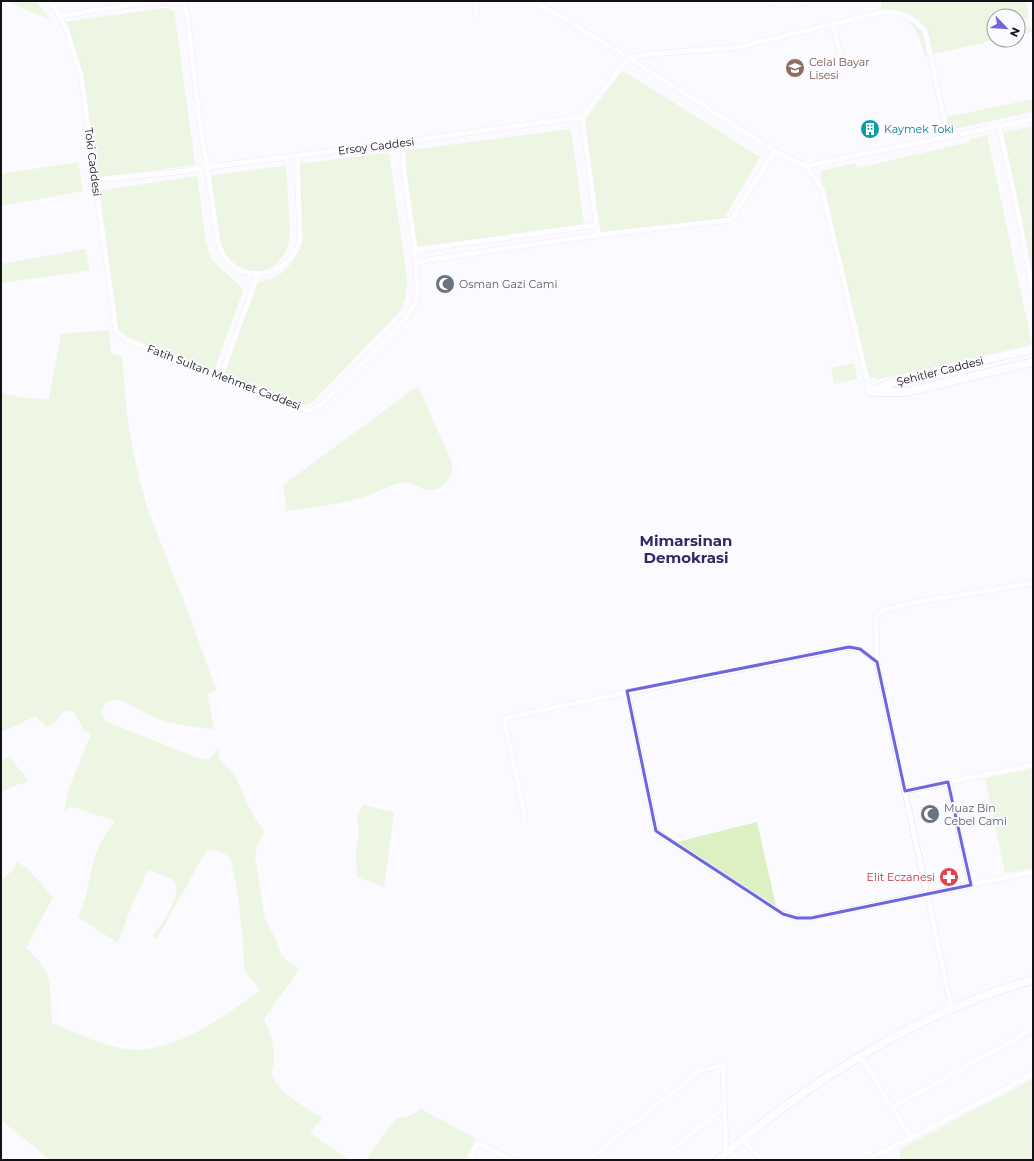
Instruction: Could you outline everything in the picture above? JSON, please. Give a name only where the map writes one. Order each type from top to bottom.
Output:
[{"type":"street","name":"Toki Caddesi","points":[[48,1],[53,5],[66,28],[81,76],[116,331]]},
{"type":"street","points":[[59,16],[155,1],[183,3],[187,13],[196,96],[208,167],[218,242],[221,251],[227,260],[236,267],[249,273],[258,274],[270,272],[283,265],[294,255],[300,241],[298,156]]},
{"type":"street","points":[[475,1],[477,18]]},
{"type":"street","points":[[535,1],[629,58],[775,151],[806,166],[822,190],[870,392]]},
{"type":"street","points":[[770,1],[786,5],[809,1]]},
{"type":"street","points":[[598,235],[582,117],[629,58],[650,54],[738,47],[876,13],[888,12],[906,15],[925,31],[948,136]]},
{"type":"street","points":[[833,24],[844,72]]},
{"type":"street","name":"Ersoy Caddesi","points":[[95,180],[187,171],[582,117]]},
{"type":"street","points":[[806,166],[1033,119]]},
{"type":"street","points":[[999,126],[1018,213],[1033,293]]},
{"type":"street","name":"Fatih Sultan Mehmet Caddesi","points":[[116,331],[125,339],[310,410],[320,406],[407,317],[418,297],[414,250],[404,172],[403,142]]},
{"type":"street","points":[[415,262],[598,235],[730,220],[775,151]]},
{"type":"street","points":[[414,250],[597,224]]},
{"type":"street","points":[[221,376],[258,274]]},
{"type":"street","name":"Şehitler Caddesi","points":[[870,392],[904,378],[1033,349]]},
{"type":"street","name":"Şehitler Caddesi","points":[[870,392],[906,392],[1033,362]]},
{"type":"street","points":[[952,1010],[877,662],[876,619],[880,612],[884,610],[917,602],[1033,583]]},
{"type":"street","points":[[525,818],[504,718],[849,647],[860,649],[869,654],[877,662]]},
{"type":"street","points":[[627,692],[656,831],[682,850],[783,914],[797,918],[811,918],[1033,872]]},
{"type":"street","points":[[905,791],[1033,765]]},
{"type":"street","points":[[948,782],[970,885]]},
{"type":"street","points":[[718,1160],[776,1112],[861,1057],[909,1029],[974,999],[1033,982]]},
{"type":"street","points":[[893,1107],[1033,1029]]},
{"type":"street","points":[[861,1057],[911,1138]]},
{"type":"street","points":[[588,1160],[701,1070],[723,1066],[726,1154]]},
{"type":"street","points":[[866,1160],[1033,1074]]},
{"type":"street","points":[[659,1160],[724,1108]]},
{"type":"street","points":[[742,1140],[762,1160]]},
{"type":"street","points":[[470,1160],[477,1143],[513,1160]]},
{"type":"highlighted area","points":[[849,647],[860,649],[877,662],[905,791],[948,782],[971,885],[811,918],[797,918],[783,914],[656,831],[627,691]]},
{"type":"green space","points":[[9,1],[36,1],[51,20],[30,12]]},
{"type":"green space","points":[[881,1],[1026,1],[1029,17],[1026,19],[1026,8],[986,8],[986,42],[925,56],[919,37],[912,24],[900,15],[881,8]]},
{"type":"green space","points":[[165,8],[174,11],[175,16],[195,165],[95,178],[82,82],[64,22]]},
{"type":"green space","points":[[1026,26],[1032,28],[1032,32],[1026,33]]},
{"type":"green space","points":[[625,72],[760,157],[723,220],[599,235],[582,125],[620,73]]},
{"type":"green space","points":[[1033,99],[1033,112],[944,131],[942,118]]},
{"type":"green space","points":[[1033,126],[1033,290],[998,133]]},
{"type":"green space","points":[[571,129],[584,225],[415,248],[401,155],[402,151]]},
{"type":"green space","points":[[987,135],[1032,344],[879,379],[868,377],[863,373],[820,174],[821,171],[856,163],[857,168],[970,142],[970,139]]},
{"type":"green space","points":[[384,153],[389,154],[407,277],[406,294],[401,310],[312,402],[306,405],[288,403],[221,377],[254,286],[260,282],[269,280],[279,275],[288,268],[294,259],[299,246],[298,164]]},
{"type":"green space","points":[[78,162],[83,191],[1,206],[1,174]]},
{"type":"green space","points":[[286,166],[290,232],[288,247],[276,264],[266,271],[244,272],[222,257],[217,247],[206,176]]},
{"type":"green space","points":[[197,176],[206,243],[212,260],[241,287],[243,291],[213,373],[128,340],[116,331],[98,191]]},
{"type":"green space","points":[[85,249],[90,270],[1,283],[1,264]]},
{"type":"green space","points":[[109,330],[111,353],[122,357],[127,416],[133,451],[148,510],[190,617],[216,690],[207,693],[214,729],[163,720],[151,716],[127,703],[117,700],[112,700],[105,704],[102,711],[103,715],[108,722],[195,757],[208,759],[212,757],[215,750],[218,750],[220,761],[235,775],[248,807],[264,832],[256,849],[255,857],[265,919],[275,938],[280,952],[286,960],[299,969],[264,1019],[273,1044],[274,1061],[272,1073],[278,1086],[292,1098],[322,1118],[310,1133],[349,1160],[50,1160],[1,1120],[1,880],[12,871],[17,862],[27,868],[53,897],[26,948],[36,957],[47,974],[50,991],[52,1023],[106,1045],[124,1049],[142,1050],[160,1047],[178,1041],[196,1032],[230,1012],[261,990],[244,970],[243,941],[238,896],[231,860],[224,854],[210,849],[206,851],[157,938],[153,936],[167,916],[175,899],[176,891],[175,884],[171,879],[148,870],[131,907],[118,943],[78,917],[99,846],[115,821],[73,807],[64,811],[69,788],[91,734],[84,730],[74,712],[70,711],[62,712],[53,724],[46,727],[36,716],[1,732],[1,393],[25,398],[49,399],[61,334]]},
{"type":"green space","points":[[854,363],[857,379],[834,384],[831,368]]},
{"type":"green space","points":[[418,386],[451,461],[452,473],[444,485],[434,490],[429,490],[406,482],[366,496],[346,501],[285,511],[286,502],[283,485]]},
{"type":"green space","points":[[9,757],[29,781],[14,786],[1,793],[1,761]]},
{"type":"green space","points":[[1033,769],[1033,868],[1005,873],[985,778]]},
{"type":"green space","points":[[363,805],[394,812],[384,887],[357,877],[356,850],[359,833],[357,815]]},
{"type":"green space","points":[[757,822],[776,906],[677,842]]},
{"type":"green space","points":[[1033,1079],[1033,1160],[900,1160],[900,1149]]},
{"type":"green space","points":[[421,1109],[475,1138],[465,1160],[366,1160],[396,1118],[410,1116]]},
{"type":"place","name":"Celal Bayar Lisesi","points":[[795,68]]},
{"type":"place","name":"Kaymek Toki","points":[[870,129]]},
{"type":"place","name":"Osman Gazi Cami","points":[[445,284]]},
{"type":"place","name":"Muaz Bin Cebel Cami","points":[[930,814]]},
{"type":"place","name":"Elit Eczanesi","points":[[949,877]]},
{"type":"district","name":"Mimarsinan Demokrasi","points":[[686,548]]}]
